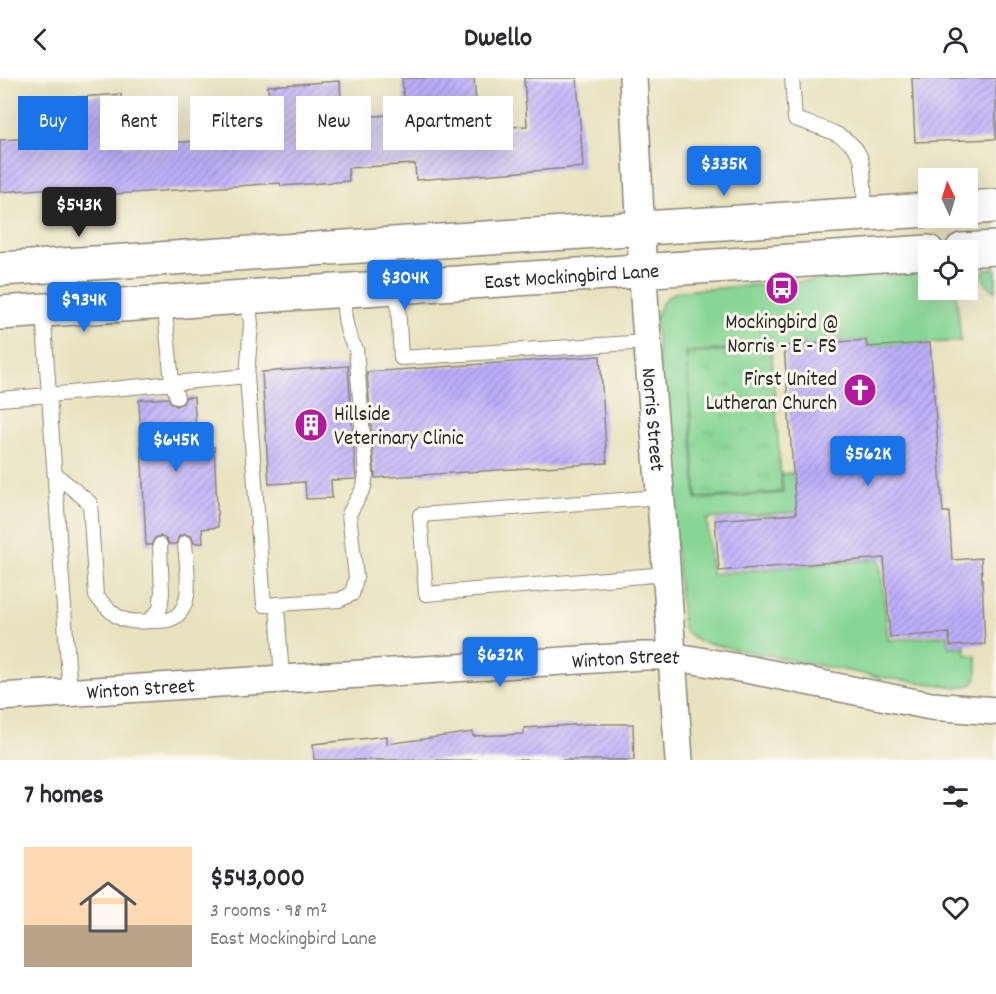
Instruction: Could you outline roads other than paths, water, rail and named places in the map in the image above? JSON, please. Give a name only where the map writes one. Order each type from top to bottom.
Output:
[{"type":"main road","points":[[978,207],[996,206]]},
{"type":"main road","name":"East Mockingbird Lane","points":[[0,269],[918,211]]},
{"type":"main road","points":[[978,249],[996,248]]},
{"type":"main road","name":"East Mockingbird Lane","points":[[0,313],[918,253]]},
{"type":"main road","points":[[161,258],[164,302]]},
{"type":"street","name":"Norris Street","points":[[633,78],[647,342],[661,496],[678,760]]},
{"type":"street","name":"Winton Street","points":[[0,697],[671,656],[931,706],[996,711]]},
{"type":"lane","points":[[792,78],[795,119],[824,129],[844,140],[861,156],[865,214]]},
{"type":"lane","points":[[397,286],[401,358],[647,342]]},
{"type":"lane","points":[[248,296],[251,324],[247,376],[264,605],[276,605],[339,600],[352,594],[356,578],[349,514],[362,493],[366,474],[356,349],[350,340],[345,318],[343,290]]},
{"type":"lane","points":[[164,302],[172,382],[177,397]]},
{"type":"lane","points":[[43,310],[70,693]]},
{"type":"lane","points":[[0,399],[247,376]]},
{"type":"lane","points":[[150,384],[151,399]]},
{"type":"lane","points":[[55,474],[90,503],[96,596],[115,616],[130,623],[169,620],[181,611],[188,596],[185,543]]},
{"type":"lane","points":[[661,496],[420,515],[426,594],[666,574]]},
{"type":"lane","points":[[149,621],[160,609],[162,593],[160,545]]},
{"type":"lane","points":[[276,605],[282,679]]},
{"type":"place","name":"Mockingbird @ Norris - E - FS","points":[[782,288]]},
{"type":"place","name":"First United Lutheran Church","points":[[860,390]]},
{"type":"place","name":"Hillside Veterinary Clinic","points":[[311,425]]}]
